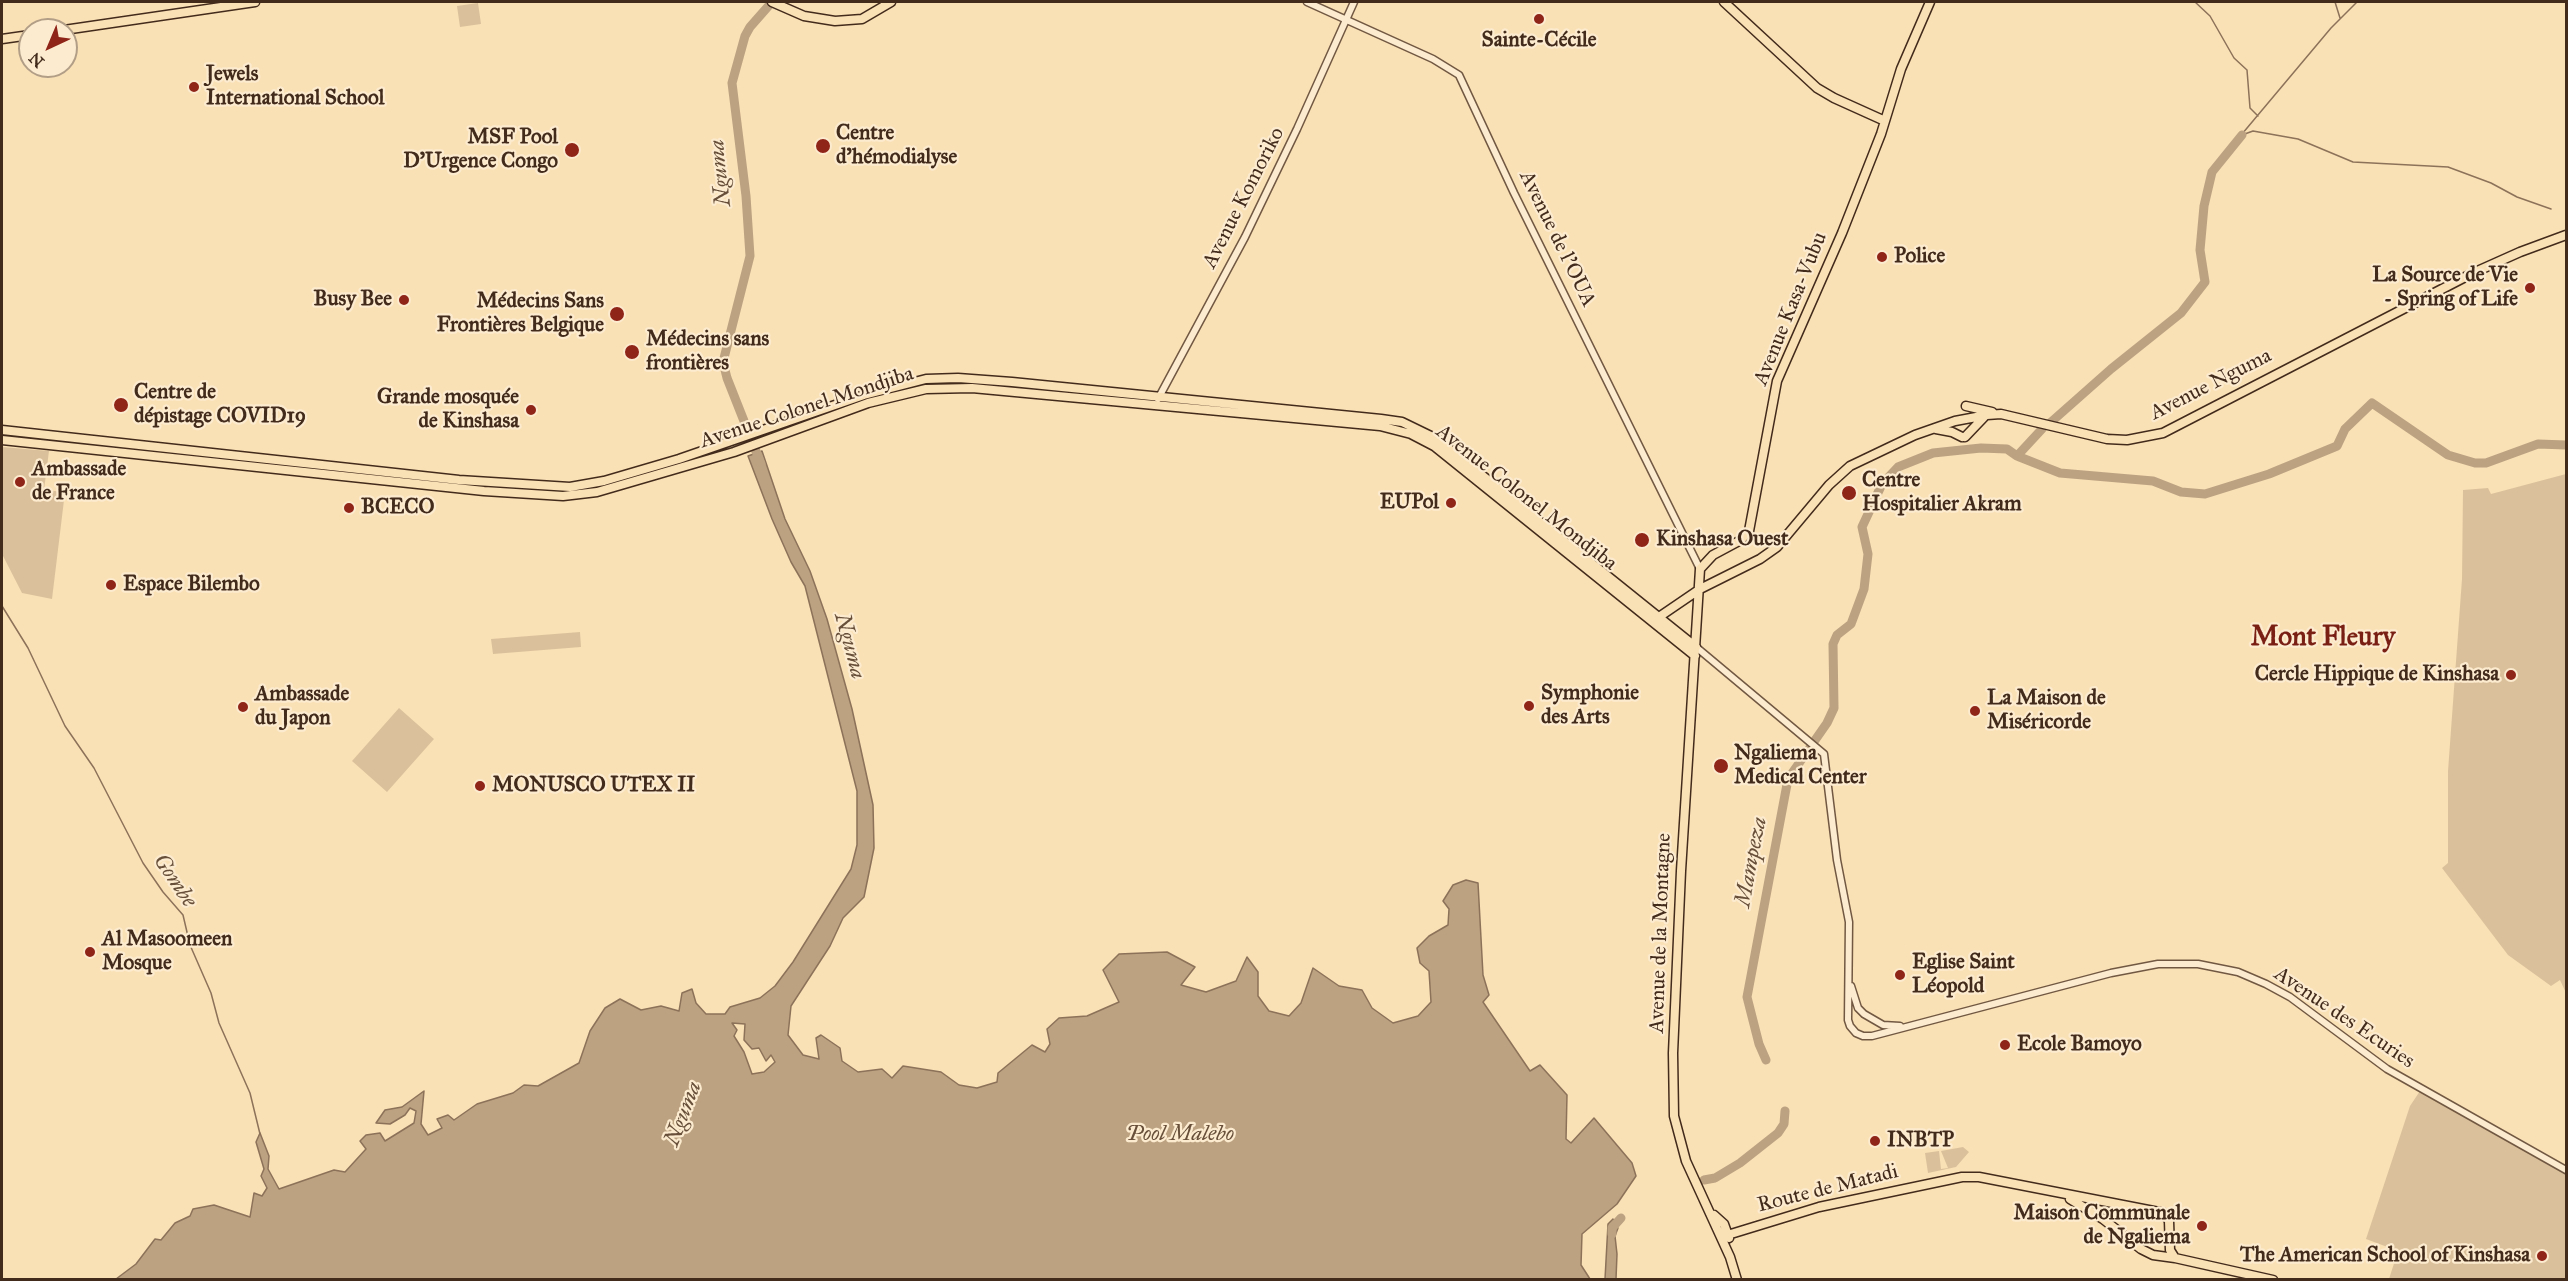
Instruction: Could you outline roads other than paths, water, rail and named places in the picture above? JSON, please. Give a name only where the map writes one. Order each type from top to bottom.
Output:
[{"type":"main road","points":[[78,28],[255,2]]},
{"type":"main road","points":[[776,3],[819,20],[850,21],[862,19],[891,2]]},
{"type":"main road","points":[[1724,2],[1817,88],[1885,121]]},
{"type":"main road","name":"Avenue Kasa-Vubu","points":[[1700,569],[1713,555],[1741,540],[1749,531],[1777,381],[1842,233],[1885,121],[1901,69],[1930,2]]},
{"type":"main road","points":[[2,39],[18,37]]},
{"type":"main road","name":"Avenue Nguma","points":[[1656,619],[1700,589],[1760,559],[1777,547],[1829,485],[1850,466],[1933,429],[1987,415],[2001,414],[2107,439],[2127,440],[2163,433],[2473,273],[2566,235]]},
{"type":"main road","name":"Avenue Colonel Mondjiba","points":[[363,474],[570,487],[604,481],[730,442],[864,395],[926,379],[958,378],[1159,395],[1381,418],[1402,422],[1426,432],[1574,547],[1656,619]]},
{"type":"main road","name":"Avenue Colonel Mondjiba","points":[[2,431],[66,442],[363,474],[484,491],[563,496],[597,492],[734,452],[868,403],[926,389],[972,388],[1380,426],[1411,434],[1434,446],[1696,651]]},
{"type":"main road","points":[[1966,406],[2001,414]]},
{"type":"main road","points":[[1933,429],[1952,432],[1964,437],[1987,415]]},
{"type":"main road","name":"Avenue Colonel Mondjiba","points":[[2,440],[66,442]]},
{"type":"main road","points":[[1696,651],[1700,569]]},
{"type":"main road","name":"Avenue de la Montagne","points":[[1696,651],[1683,823],[1673,1053],[1674,1116],[1680,1146],[1725,1236]]},
{"type":"main road","name":"Route de Matadi","points":[[1742,1230],[1819,1207],[1962,1177],[1995,1179],[2064,1196],[2164,1214],[2169,1221],[2170,1250],[2175,1258]]},
{"type":"main road","name":"Route de Matadi","points":[[2064,1196],[2103,1219],[2141,1249],[2153,1255],[2273,1280]]},
{"type":"main road","points":[[2103,1219],[2109,1203]]},
{"type":"main road","name":"Avenue de la Montagne","points":[[1708,1206],[1715,1217],[1724,1224],[1725,1236]]},
{"type":"main road","points":[[1724,1224],[1742,1230]]},
{"type":"main road","points":[[1737,1280],[1725,1236],[1742,1230]]},
{"type":"street","name":"Avenue de l’OUA","points":[[1307,2],[1433,59],[1453,70],[1461,78],[1514,193],[1700,569]]},
{"type":"street","name":"Avenue Komoriko","points":[[1157,405],[1159,395],[1167,387],[1242,242],[1354,2]]},
{"type":"street","name":"Avenue des Ecuries","points":[[1696,651],[1716,664],[1815,745],[1826,760],[1837,860],[1847,902],[1850,942],[1848,1020],[1856,1033],[1872,1036],[2101,976],[2158,964],[2199,964],[2238,972],[2290,997],[2387,1069],[2566,1170]]},
{"type":"street","name":"Avenue des Ecuries","points":[[1849,978],[1858,1008],[1864,1014],[1883,1025],[1910,1026]]},
{"type":"water","name":"Pool Malebo","points":[[762,451],[785,519],[810,571],[827,619],[852,709],[873,805],[874,848],[864,897],[843,918],[830,946],[791,1006],[788,1035],[803,1055],[819,1059],[816,1038],[821,1035],[840,1048],[842,1061],[858,1072],[882,1069],[892,1078],[903,1066],[941,1072],[959,1085],[977,1088],[997,1082],[998,1073],[1032,1045],[1045,1052],[1050,1044],[1047,1029],[1059,1018],[1087,1016],[1119,1002],[1103,970],[1119,954],[1167,952],[1195,967],[1181,985],[1206,992],[1236,981],[1247,957],[1258,972],[1258,996],[1269,1011],[1289,1016],[1301,1003],[1313,968],[1339,986],[1362,990],[1372,1008],[1393,1023],[1418,1016],[1431,1002],[1429,971],[1420,963],[1417,948],[1429,936],[1448,925],[1449,909],[1443,901],[1453,885],[1466,880],[1478,883],[1483,975],[1489,995],[1483,1002],[1530,1071],[1540,1065],[1567,1095],[1566,1139],[1571,1143],[1594,1118],[1632,1163],[1636,1176],[1617,1204],[1582,1234],[1581,1265],[1590,1279],[116,1279],[136,1264],[155,1239],[161,1240],[175,1223],[190,1216],[193,1209],[214,1205],[250,1217],[254,1193],[262,1196],[267,1188],[261,1176],[264,1169],[256,1142],[260,1133],[269,1156],[268,1169],[279,1189],[334,1170],[345,1172],[366,1149],[360,1141],[366,1135],[380,1133],[385,1141],[414,1123],[416,1111],[410,1108],[405,1115],[390,1124],[376,1123],[385,1110],[402,1107],[424,1091],[421,1124],[428,1135],[442,1128],[437,1119],[448,1115],[454,1120],[477,1104],[513,1093],[524,1085],[538,1086],[579,1063],[590,1031],[605,1008],[620,999],[641,1010],[661,1006],[679,1011],[682,993],[692,989],[696,1003],[706,1014],[725,1014],[730,1007],[760,998],[775,986],[793,962],[851,869],[857,845],[857,791],[805,586],[791,562],[772,519],[748,456]],"holes":[[[732,1023],[745,1024],[744,1040],[752,1049],[759,1048],[766,1061],[771,1055],[775,1062],[764,1072],[752,1074],[744,1052],[734,1036],[737,1030]]]},
{"type":"water","points":[[1613,1219],[1618,1228],[1615,1236],[1616,1279],[1605,1279],[1608,1224]]},
{"type":"waterway","name":"Nguma","points":[[761,464],[727,378],[723,362],[750,256],[746,196],[732,83],[745,36],[772,2]]},
{"type":"waterway","points":[[2195,2],[2210,16],[2234,58],[2247,70],[2250,108],[2258,116]]},
{"type":"waterway","points":[[2335,2],[2340,18]]},
{"type":"waterway","points":[[2242,134],[2331,28],[2357,2]]},
{"type":"waterway","points":[[2242,135],[2253,131],[2298,139],[2353,162],[2448,167],[2551,209]]},
{"type":"waterway","points":[[2050,423],[2111,369],[2181,313],[2205,282],[2200,250],[2204,206],[2212,172],[2242,135]]},
{"type":"waterway","name":"Mampeza","points":[[1766,1060],[1759,1044],[1747,997],[1788,779],[1827,723],[1834,708],[1833,644],[1837,635],[1851,624],[1864,589],[1868,554],[1862,527],[1882,484],[1898,467],[1933,453],[1981,448],[2007,449],[2017,456],[2060,473],[2153,481],[2181,492],[2205,494],[2269,474],[2337,446],[2345,429],[2372,403],[2448,455],[2475,463],[2486,463],[2538,444],[2566,445]]},
{"type":"waterway","points":[[2017,456],[2042,429]]},
{"type":"waterway","name":"Gombe","points":[[2,606],[28,648],[65,726],[94,768],[143,863],[163,892],[183,915],[190,945],[211,993],[219,1023],[250,1093],[260,1134]]},
{"type":"waterway","name":"Mampeza","points":[[1704,1180],[1715,1178],[1740,1163],[1778,1133],[1784,1124],[1785,1111]]},
{"type":"waterway","name":"Mampeza","points":[[1612,1234],[1612,1228],[1621,1218]]},
{"type":"place","name":"Sainte-Cécile","points":[[1539,19]]},
{"type":"place","name":"Jewels International School","points":[[194,87]]},
{"type":"place","name":"Centre d'hémodialyse","points":[[823,146]]},
{"type":"place","name":"MSF Pool D'Urgence Congo","points":[[572,150]]},
{"type":"place","name":"Police","points":[[1882,257]]},
{"type":"place","name":"La Source de Vie - Spring of Life","points":[[2530,288]]},
{"type":"place","name":"Busy Bee","points":[[404,300]]},
{"type":"place","name":"Médecins Sans Frontières Belgique","points":[[617,314]]},
{"type":"place","name":"Médecins sans frontières","points":[[632,352]]},
{"type":"place","name":"Centre de dépistage COVID19","points":[[121,405]]},
{"type":"place","name":"Grande mosquée de Kinshasa","points":[[531,410]]},
{"type":"place","name":"Ambassade de France","points":[[20,482]]},
{"type":"place","name":"Centre Hospitalier Akram","points":[[1849,493]]},
{"type":"place","name":"EUPol","points":[[1451,503]]},
{"type":"place","name":"BCECO","points":[[349,508]]},
{"type":"place","name":"Kinshasa Ouest","points":[[1642,540]]},
{"type":"place","name":"Espace Bilembo","points":[[111,585]]},
{"type":"place","name":"Cercle Hippique de Kinshasa","points":[[2511,675]]},
{"type":"place","name":"Symphonie des Arts","points":[[1529,706]]},
{"type":"place","name":"Ambassade du Japon","points":[[243,707]]},
{"type":"place","name":"La Maison de Miséricorde","points":[[1975,711]]},
{"type":"place","name":"Ngaliema Medical Center","points":[[1721,766]]},
{"type":"place","name":"MONUSCO UTEX II","points":[[480,786]]},
{"type":"place","name":"Al Masoomeen Mosque","points":[[90,952]]},
{"type":"place","name":"Eglise Saint Léopold","points":[[1900,975]]},
{"type":"place","name":"Ecole Bamoyo","points":[[2005,1045]]},
{"type":"place","name":"INBTP","points":[[1875,1141]]},
{"type":"place","name":"Maison Communale de Ngaliema","points":[[2202,1226]]},
{"type":"place","name":"The American School of Kinshasa","points":[[2542,1256]]},
{"type":"district","name":"Mont Fleury","points":[[2323,638]]}]
